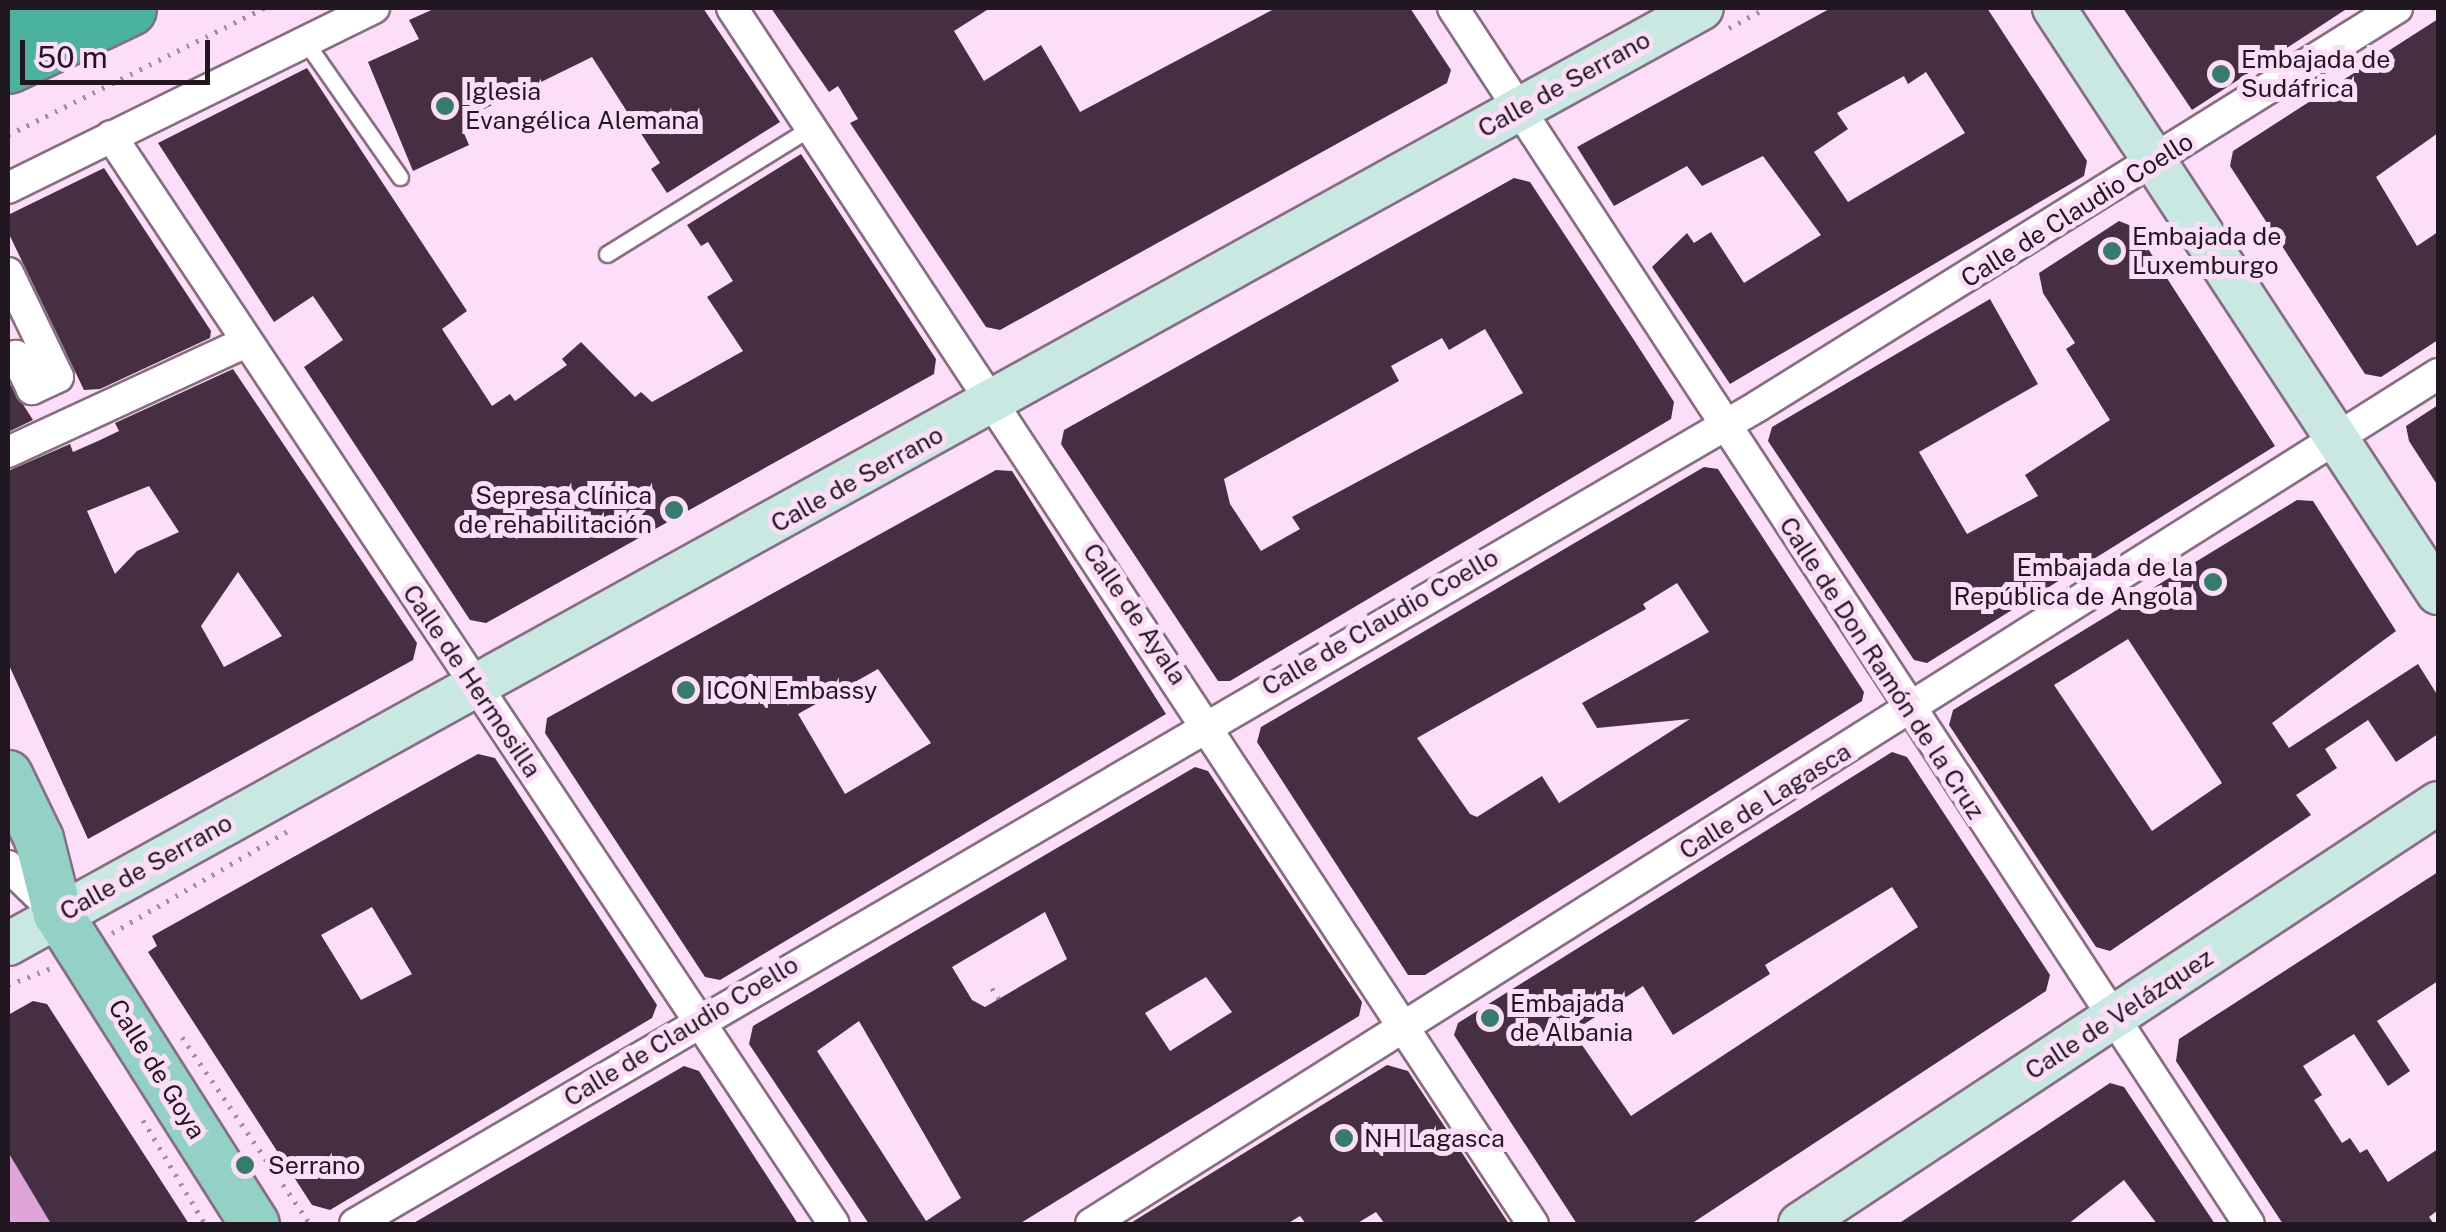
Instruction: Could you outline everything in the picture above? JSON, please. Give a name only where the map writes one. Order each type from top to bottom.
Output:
[{"type":"highway","points":[[8,20],[34,8]]},
{"type":"highway","points":[[8,65],[128,8]]},
{"type":"main road","name":"Calle de Serrano","points":[[8,944],[992,404],[1702,8]]},
{"type":"main road","points":[[2054,8],[2438,592]]},
{"type":"main road","name":"Calle de Goya","points":[[8,774],[40,840],[58,914],[255,1224]]},
{"type":"main road","name":"Calle de Velázquez","points":[[1800,1224],[2438,803]]},
{"type":"street","points":[[13,183],[374,8]]},
{"type":"street","name":"Calle de Ayala","points":[[732,8],[992,404],[1208,721],[1533,1224]]},
{"type":"street","name":"Calle de Don Ramón de la Cruz","points":[[1453,8],[1908,711],[2249,1224]]},
{"type":"street","name":"Calle de Claudio Coello","points":[[355,1224],[1208,721],[1724,424],[2156,163],[2397,8]]},
{"type":"street","name":"Calle de Hermosilla","points":[[111,136],[834,1224]]},
{"type":"street","points":[[8,273],[58,377],[32,389],[16,356],[8,360]]},
{"type":"street","points":[[8,452],[246,342]]},
{"type":"street","name":"Calle de Lagasca","points":[[1090,1224],[2339,440],[2438,374]]},
{"type":"street","name":"Calle de Goya","points":[[8,866],[58,914]]},
{"type":"lane","points":[[305,41],[400,177]]},
{"type":"lane","points":[[607,254],[810,128]]},
{"type":"path","points":[[8,134],[264,8]]},
{"type":"path","points":[[8,985],[52,968]]},
{"type":"path","points":[[992,988],[1000,999]]},
{"type":"path","points":[[176,1028],[310,1224]]},
{"type":"shaded area","points":[[8,1152],[51,1224],[8,1224]]},
{"type":"building","points":[[436,8],[703,8],[780,122],[667,193],[651,169],[660,163],[592,57],[539,83],[544,92],[525,101],[520,91],[478,112],[483,121],[463,131],[469,145],[413,171],[368,62],[419,39],[409,20]]},
{"type":"building","points":[[771,8],[990,8],[954,31],[984,81],[1041,45],[1080,112],[1276,8],[1410,8],[1451,70],[1447,83],[1000,330],[986,327],[850,123],[858,119],[838,86],[829,92]]},
{"type":"building","points":[[1831,8],[1987,8],[2087,161],[2084,176],[1730,384],[1652,267],[1687,233],[1694,243],[1711,232],[1744,283],[1821,235],[1763,156],[1702,186],[1687,166],[1614,206],[1577,147]],"holes":[[[1926,72],[1965,133],[1848,202],[1814,152],[1848,129],[1837,113],[1904,76],[1908,84]]]},
{"type":"building","points":[[2123,8],[2348,8],[2192,110]]},
{"type":"building","points":[[2438,19],[2438,133],[2376,177],[2417,246],[2438,232],[2438,340],[2381,377],[2365,374],[2230,166],[2233,151]]},
{"type":"building","points":[[307,68],[467,311],[442,329],[492,406],[510,394],[515,401],[567,365],[562,359],[581,342],[635,397],[641,392],[652,402],[743,351],[707,297],[733,281],[708,242],[701,246],[687,225],[801,154],[936,359],[934,374],[486,623],[470,620],[304,367],[343,340],[313,296],[274,322],[158,143]]},
{"type":"building","points":[[104,168],[211,331],[210,338],[100,389],[84,390],[8,232],[8,215]]},
{"type":"building","points":[[1514,178],[1530,182],[1674,402],[1671,419],[1230,681],[1218,681],[1061,444],[1064,430]],"holes":[[[1485,329],[1523,393],[1292,517],[1300,529],[1261,551],[1230,504],[1224,479],[1399,381],[1391,366],[1442,338],[1449,350]]]},
{"type":"building","points":[[2119,221],[2134,227],[2275,446],[1927,663],[1914,660],[1768,441],[1772,427],[1990,299],[2038,384],[1919,452],[1967,534],[2038,496],[2025,475],[2110,420],[2066,349],[2075,343],[2043,293],[2039,273]]},
{"type":"building","points":[[233,369],[417,643],[413,660],[88,839],[8,663],[8,471],[70,444],[73,452],[98,441],[119,431],[115,423]],"holes":[[[149,486],[179,532],[137,551],[115,574],[87,511]],[[238,572],[282,636],[224,667],[201,626]]]},
{"type":"building","points":[[8,381],[33,420],[8,432]]},
{"type":"building","points":[[2438,405],[2438,486],[2409,441],[2406,426]]},
{"type":"building","points":[[1704,467],[1718,469],[1864,692],[1862,701],[1425,975],[1408,975],[1257,742],[1261,727]],"holes":[[[1677,583],[1709,632],[1582,703],[1597,728],[1690,719],[1559,803],[1542,776],[1477,817],[1470,814],[1417,738],[1646,609],[1643,604]]]},
{"type":"building","points":[[996,470],[1012,471],[1166,714],[720,980],[705,977],[545,733],[547,718]],"holes":[[[878,669],[931,743],[845,794],[798,714]]]},
{"type":"building","points":[[2297,500],[2313,501],[2396,631],[2272,723],[2289,748],[2418,664],[2438,696],[2438,734],[2396,762],[2368,720],[2325,749],[2337,768],[2296,795],[2311,815],[2110,951],[2096,947],[1949,725],[1953,710]],"holes":[[[2128,639],[2222,783],[2152,831],[2054,685]]]},
{"type":"building","points":[[1892,752],[1907,757],[2050,975],[2046,991],[1691,1224],[1577,1224],[1454,1035],[1458,1023]],"holes":[[[1892,887],[1918,927],[1631,1116],[1575,1030],[1643,986],[1673,1035],[1770,974],[1765,965]]]},
{"type":"building","points":[[478,754],[495,758],[657,1005],[652,1018],[330,1210],[312,1205],[148,952],[157,946],[152,936]],"holes":[[[372,907],[412,974],[361,1000],[321,935]]]},
{"type":"building","points":[[1195,767],[1208,771],[1362,1002],[1359,1016],[1019,1224],[869,1224],[749,1044],[753,1026]],"holes":[[[1045,912],[1067,959],[985,1007],[972,1000],[952,967]],[[1206,977],[1232,1012],[1170,1051],[1145,1013]],[[859,1021],[961,1198],[926,1221],[817,1051]]]},
{"type":"building","points":[[2438,872],[2438,981],[2377,1021],[2410,1071],[2388,1086],[2354,1034],[2303,1066],[2322,1095],[2314,1100],[2342,1143],[2350,1138],[2360,1153],[2367,1149],[2388,1182],[2438,1149],[2438,1210],[2429,1217],[2434,1224],[2283,1224],[2176,1061],[2179,1039]]},
{"type":"building","points":[[33,1001],[47,1004],[189,1224],[51,1224],[8,1152],[8,1015]]},
{"type":"building","points":[[1387,1065],[1408,1071],[1509,1224],[1385,1224],[1376,1212],[1356,1224],[1306,1224],[1300,1216],[1287,1224],[1129,1224]]},
{"type":"building","points":[[684,1066],[699,1071],[798,1224],[412,1224]]},
{"type":"building","points":[[2110,1083],[2124,1087],[2215,1224],[2157,1224],[2124,1180],[2068,1224],[1898,1224]]},
{"type":"place","name":"Embajada de Sudáfrica","points":[[2221,74]]},
{"type":"place","name":"Iglesia Evangélica Alemana","points":[[445,106]]},
{"type":"place","name":"Embajada de Luxemburgo","points":[[2112,251]]},
{"type":"place","name":"Sepresa clínica de rehabilitación","points":[[674,510]]},
{"type":"place","name":"Embajada de la República de Angola","points":[[2213,582]]},
{"type":"place","name":"ICON Embassy","points":[[686,690]]},
{"type":"place","name":"Embajada de Albania","points":[[1490,1018]]},
{"type":"place","name":"NH Lagasca","points":[[1344,1138]]},
{"type":"place","name":"Serrano","points":[[245,1165]]}]
